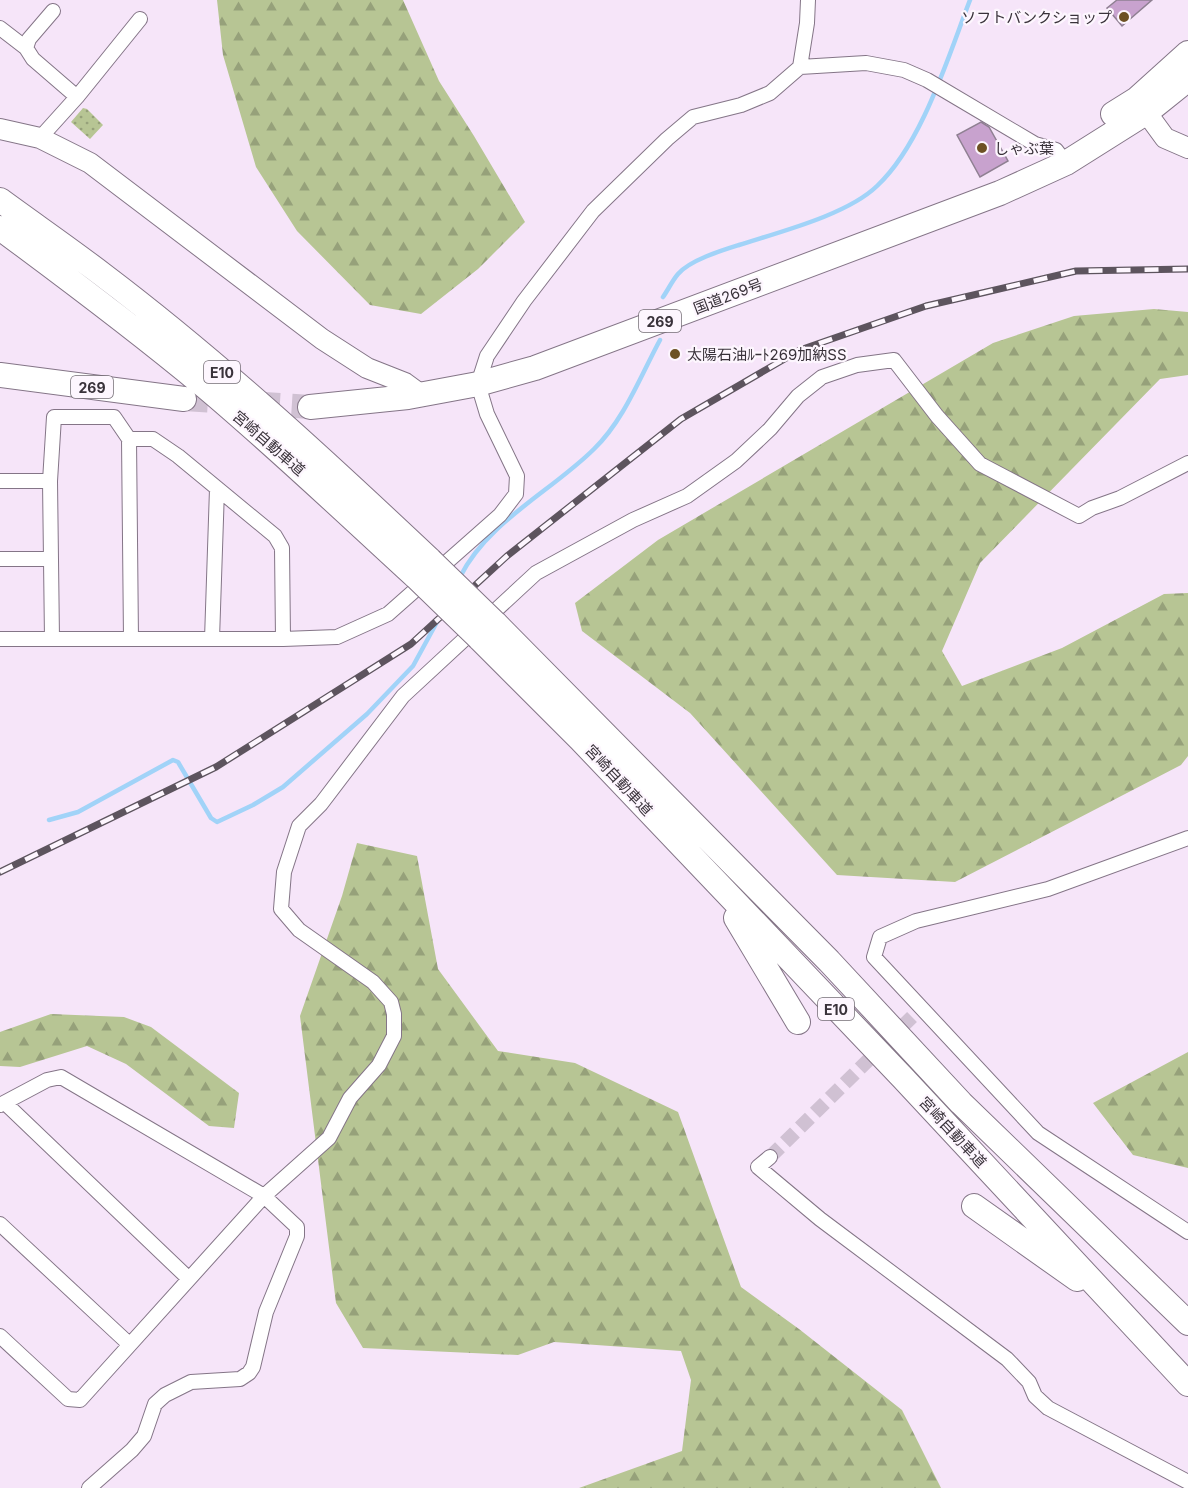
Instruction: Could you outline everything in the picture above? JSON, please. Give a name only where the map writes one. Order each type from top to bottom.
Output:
[{"type":"highway","name":"269","points":[[1142,106],[1188,52]]},
{"type":"highway","name":"269","points":[[1142,106],[1188,79]]},
{"type":"highway","name":"国道269号","points":[[310,407],[420,394],[477,384],[535,368],[1000,193],[1142,106]]},
{"type":"highway","name":"宮崎自動車道","points":[[0,200],[104,276],[217,368],[324,461],[423,568],[821,953],[961,1103],[1188,1323]]},
{"type":"highway","name":"宮崎自動車道","points":[[0,228],[90,294],[203,385],[310,478],[423,568]]},
{"type":"highway","name":"269","points":[[0,375],[184,399]]},
{"type":"highway","name":"宮崎自動車道","points":[[487,630],[580,739],[903,1078],[1188,1384]]},
{"type":"highway","points":[[715,883],[798,1022]]},
{"type":"highway","points":[[974,1206],[1120,1310]]},
{"type":"street","points":[[800,67],[808,0]]},
{"type":"street","points":[[26,48],[29,39],[53,11]]},
{"type":"street","points":[[40,138],[78,97],[140,19]]},
{"type":"street","points":[[0,28],[26,48],[33,59],[78,97]]},
{"type":"street","points":[[0,639],[336,637],[388,614],[500,515],[516,494],[518,476],[487,414],[477,384],[487,356],[524,300],[593,211],[693,117],[741,105],[770,93],[800,67],[866,63],[904,70],[936,85],[1061,157]]},
{"type":"street","points":[[1142,106],[1165,138],[1188,148]]},
{"type":"street","points":[[3,127],[40,138],[90,163],[322,339],[367,368],[405,383],[420,394]]},
{"type":"street","points":[[0,1336],[68,1399],[80,1400],[264,1196],[329,1138],[350,1098],[379,1065],[394,1036],[394,1014],[391,1002],[373,982],[299,930],[281,909],[285,872],[299,826],[321,804],[403,696],[536,573],[633,520],[687,496],[736,461],[770,429],[798,396],[822,377],[857,365],[894,360],[937,417],[980,464],[1079,516],[1188,463]]},
{"type":"street","points":[[52,639],[50,481],[54,417],[114,417],[129,439],[130,639]]},
{"type":"street","points":[[129,439],[153,439],[178,456],[275,536],[282,548],[283,639]]},
{"type":"street","points":[[0,481],[50,481]]},
{"type":"street","points":[[212,639],[217,489]]},
{"type":"street","points":[[0,559],[51,559]]},
{"type":"street","points":[[1188,838],[1048,889],[916,921],[880,937],[874,957],[917,1012],[1038,1133],[1188,1232]]},
{"type":"street","points":[[89,1488],[132,1450],[144,1436],[155,1404],[165,1395],[191,1382],[240,1379],[249,1373],[253,1367],[267,1312],[297,1236],[297,1227],[264,1196],[61,1077],[47,1080],[2,1104],[188,1278]]},
{"type":"street","points":[[770,1157],[758,1167],[820,1219],[1007,1359],[1029,1382],[1035,1396],[1048,1408],[1188,1482]]},
{"type":"street","points":[[0,1224],[129,1344]]},
{"type":"green space","points":[[217,0],[403,0],[439,81],[525,222],[478,269],[421,314],[370,305],[297,231],[256,167],[223,55]]},
{"type":"green space","points":[[83,108],[87,109],[103,125],[90,139],[71,122]]},
{"type":"green space","points":[[1154,309],[1188,312],[1188,375],[1160,379],[980,563],[942,651],[962,686],[1062,648],[1164,594],[1188,593],[1188,756],[1181,765],[955,882],[837,875],[690,713],[582,631],[575,603],[658,540],[993,343],[1074,316]]},
{"type":"green space","points":[[357,843],[417,856],[438,969],[498,1051],[575,1063],[678,1112],[741,1287],[799,1329],[902,1410],[941,1488],[579,1488],[682,1451],[691,1380],[681,1351],[554,1342],[518,1355],[363,1348],[336,1303],[300,1016],[342,896]]},
{"type":"green space","points":[[51,1014],[124,1017],[151,1027],[239,1093],[234,1128],[209,1126],[126,1064],[87,1046],[20,1067],[0,1066],[0,1032]]},
{"type":"green space","points":[[1188,1052],[1188,1168],[1133,1155],[1093,1103]]},
{"type":"building","name":"ソフトバンクショップ","points":[[1117,0],[1152,0],[1122,26],[1107,8]]},
{"type":"building","name":"しゃぶ葉","points":[[981,122],[989,127],[1008,161],[980,177],[957,135]]},
{"type":"waterway","points":[[663,297],[678,274],[698,260],[831,214],[848,206],[877,186],[893,168],[920,124],[943,73],[970,0]]},
{"type":"waterway","points":[[460,577],[472,557],[487,539],[605,438],[631,398],[660,340]]},
{"type":"waterway","points":[[49,820],[78,812],[173,760],[178,762],[211,818],[217,822],[253,805],[283,787],[367,714],[413,666],[443,611]]},
{"type":"tunnel","points":[[184,399],[310,407]]},
{"type":"tunnel","points":[[770,1157],[912,1017]]},
{"type":"railway","points":[[0,872],[216,767],[411,644],[507,556],[681,419],[800,350],[926,306],[1076,271],[1188,269]]},
{"type":"place","name":"ソフトバンクショップ","points":[[1124,17]]},
{"type":"place","name":"しゃぶ葉","points":[[982,148]]},
{"type":"place","name":"太陽石油ﾙｰﾄ269加納SS","points":[[675,354]]}]
